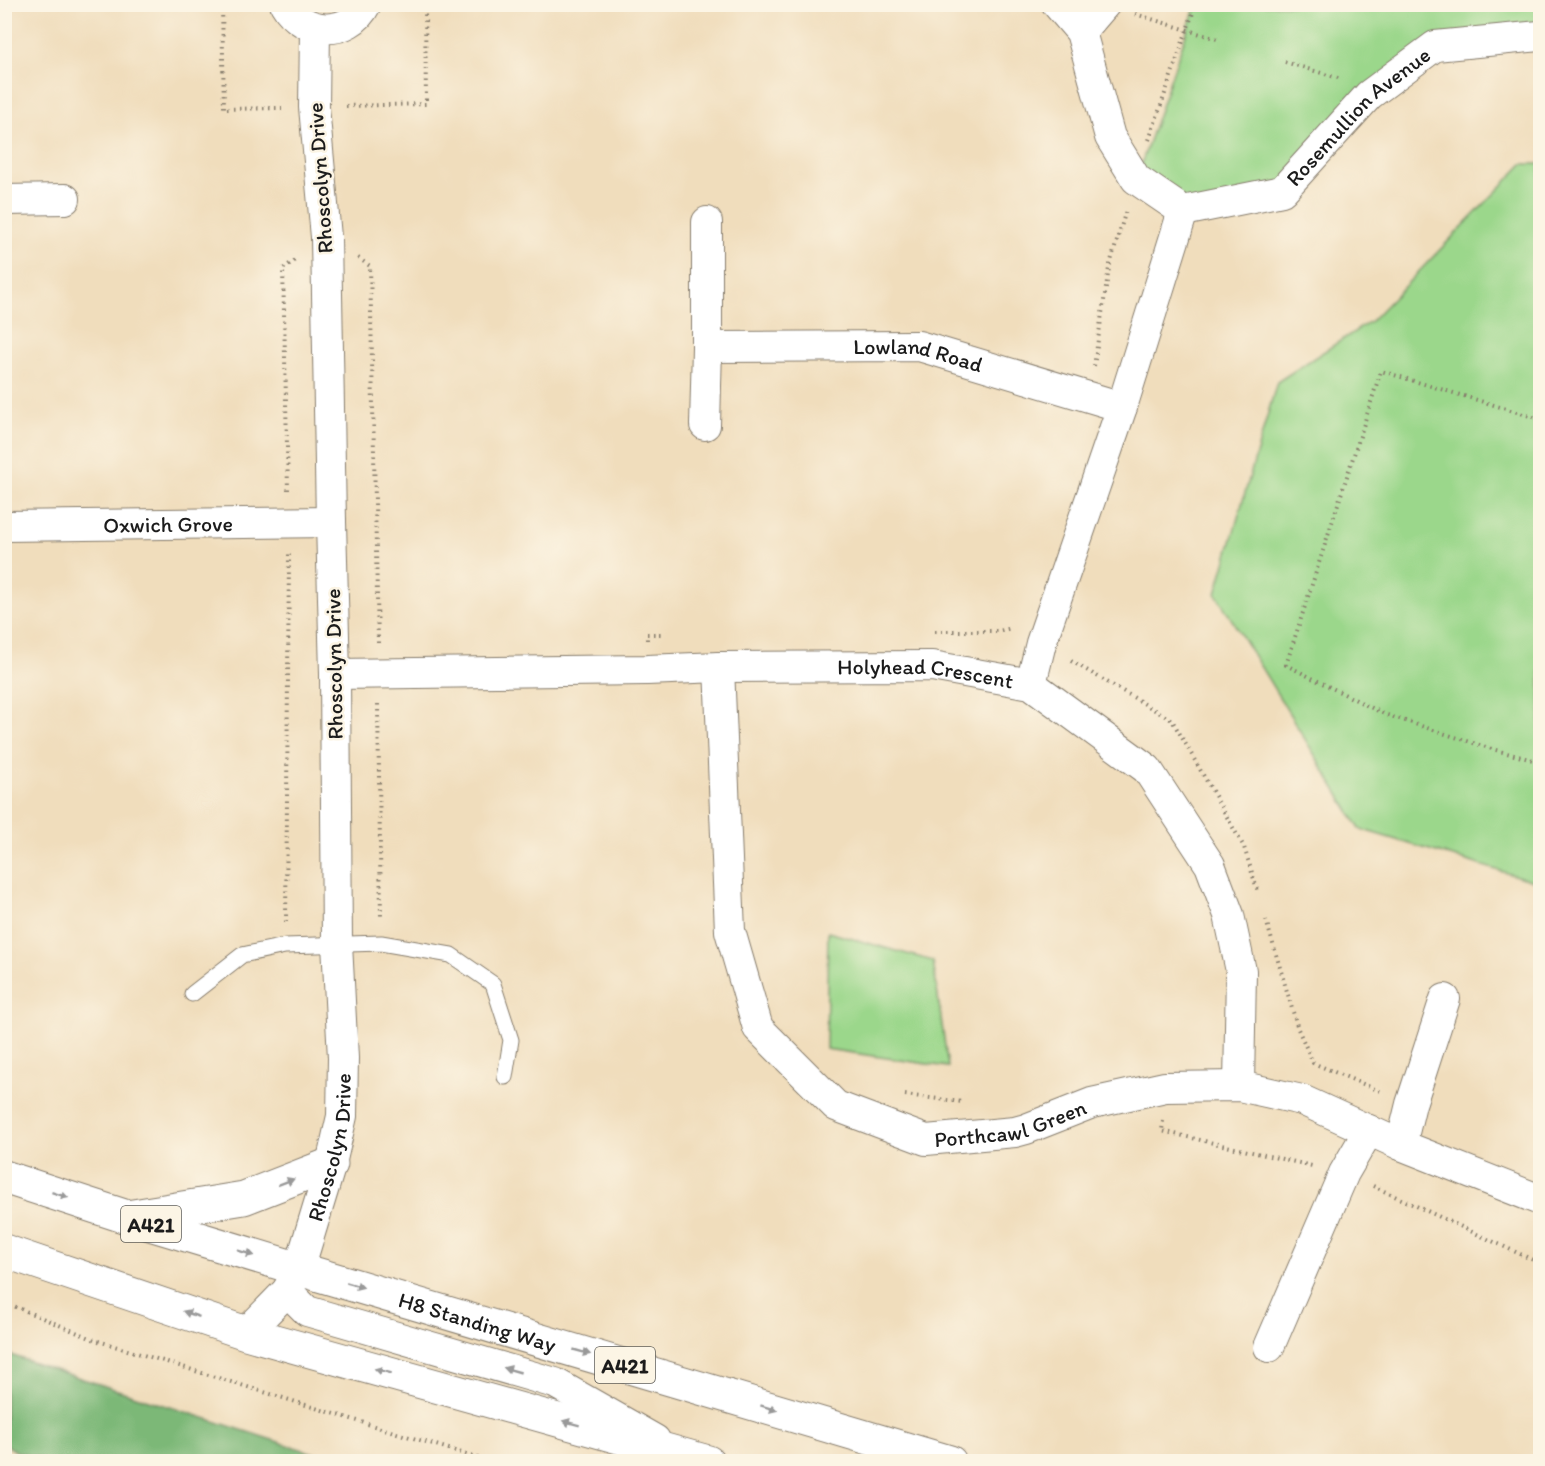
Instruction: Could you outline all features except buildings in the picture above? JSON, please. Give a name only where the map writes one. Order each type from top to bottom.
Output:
[{"type":"main road","points":[[127,1217],[244,1198],[330,1164]]},
{"type":"main road","name":"H8 Standing Way","points":[[4,1178],[127,1217],[293,1280],[950,1461]]},
{"type":"main road","points":[[4,1251],[246,1333],[708,1461]]},
{"type":"street","points":[[285,4],[289,12],[301,22],[315,28],[328,29],[342,26],[354,19],[366,4]]},
{"type":"street","points":[[1031,684],[1041,643],[1122,407],[1183,212],[1136,179],[1110,137],[1081,32],[1057,4]]},
{"type":"street","points":[[1081,32],[1116,8]]},
{"type":"street","name":"Rhoscolyn Drive","points":[[246,1333],[293,1280],[330,1164],[342,1116],[343,1058],[337,944],[335,674],[330,522],[326,237],[314,107],[315,28]]},
{"type":"street","name":"Rosemullion Avenue","points":[[1183,212],[1282,191],[1369,95],[1435,46],[1540,36]]},
{"type":"street","points":[[4,200],[65,199]]},
{"type":"street","points":[[705,424],[707,222]]},
{"type":"street","name":"Lowland Road","points":[[707,347],[919,346],[1122,407]]},
{"type":"street","name":"Oxwich Grove","points":[[4,526],[330,522]]},
{"type":"street","name":"Holyhead Crescent","points":[[335,674],[719,667],[932,666],[1031,684],[1147,769],[1210,865],[1228,915],[1241,971],[1239,1086]]},
{"type":"street","name":"Porthcawl Green","points":[[719,667],[730,931],[758,1028],[836,1106],[926,1140],[1015,1132],[1092,1103],[1165,1087],[1239,1086],[1302,1100],[1401,1145],[1540,1200]]},
{"type":"street","points":[[1401,1145],[1411,1104],[1445,999]]},
{"type":"street","points":[[1269,1347],[1344,1173],[1369,1130]]},
{"type":"street","points":[[293,1280],[307,1311],[555,1383],[676,1452]]},
{"type":"lane","points":[[192,994],[242,955],[285,946],[381,943],[451,955],[493,984],[511,1040],[505,1077]]},
{"type":"path","points":[[222,4],[224,109],[426,104],[424,4]]},
{"type":"path","points":[[1089,397],[1108,268],[1196,4]]},
{"type":"path","points":[[1116,8],[1217,39]]},
{"type":"path","points":[[1285,62],[1376,90]]},
{"type":"path","points":[[1540,419],[1381,371],[1286,665],[1384,714],[1540,762]]},
{"type":"path","points":[[285,946],[289,522]]},
{"type":"path","points":[[1041,643],[1172,720],[1244,846],[1258,892]]},
{"type":"path","points":[[1537,854],[1540,843]]},
{"type":"path","points":[[1264,915],[1298,1029],[1313,1063],[1411,1104]]},
{"type":"path","points":[[896,1092],[960,1102],[971,1101]]},
{"type":"path","points":[[4,1302],[95,1340],[491,1461]]},
{"type":"green space","points":[[1196,5],[1540,5],[1540,36],[1435,47],[1282,191],[1183,211],[1136,179]]},
{"type":"green space","points":[[1523,164],[1540,164],[1540,883],[1360,829],[1216,594],[1277,382],[1371,321]]},
{"type":"green space","points":[[828,932],[933,961],[948,1067],[826,1049]]},
{"type":"green space","points":[[5,1353],[338,1461],[52,1462],[17,1452],[5,1444]]}]
